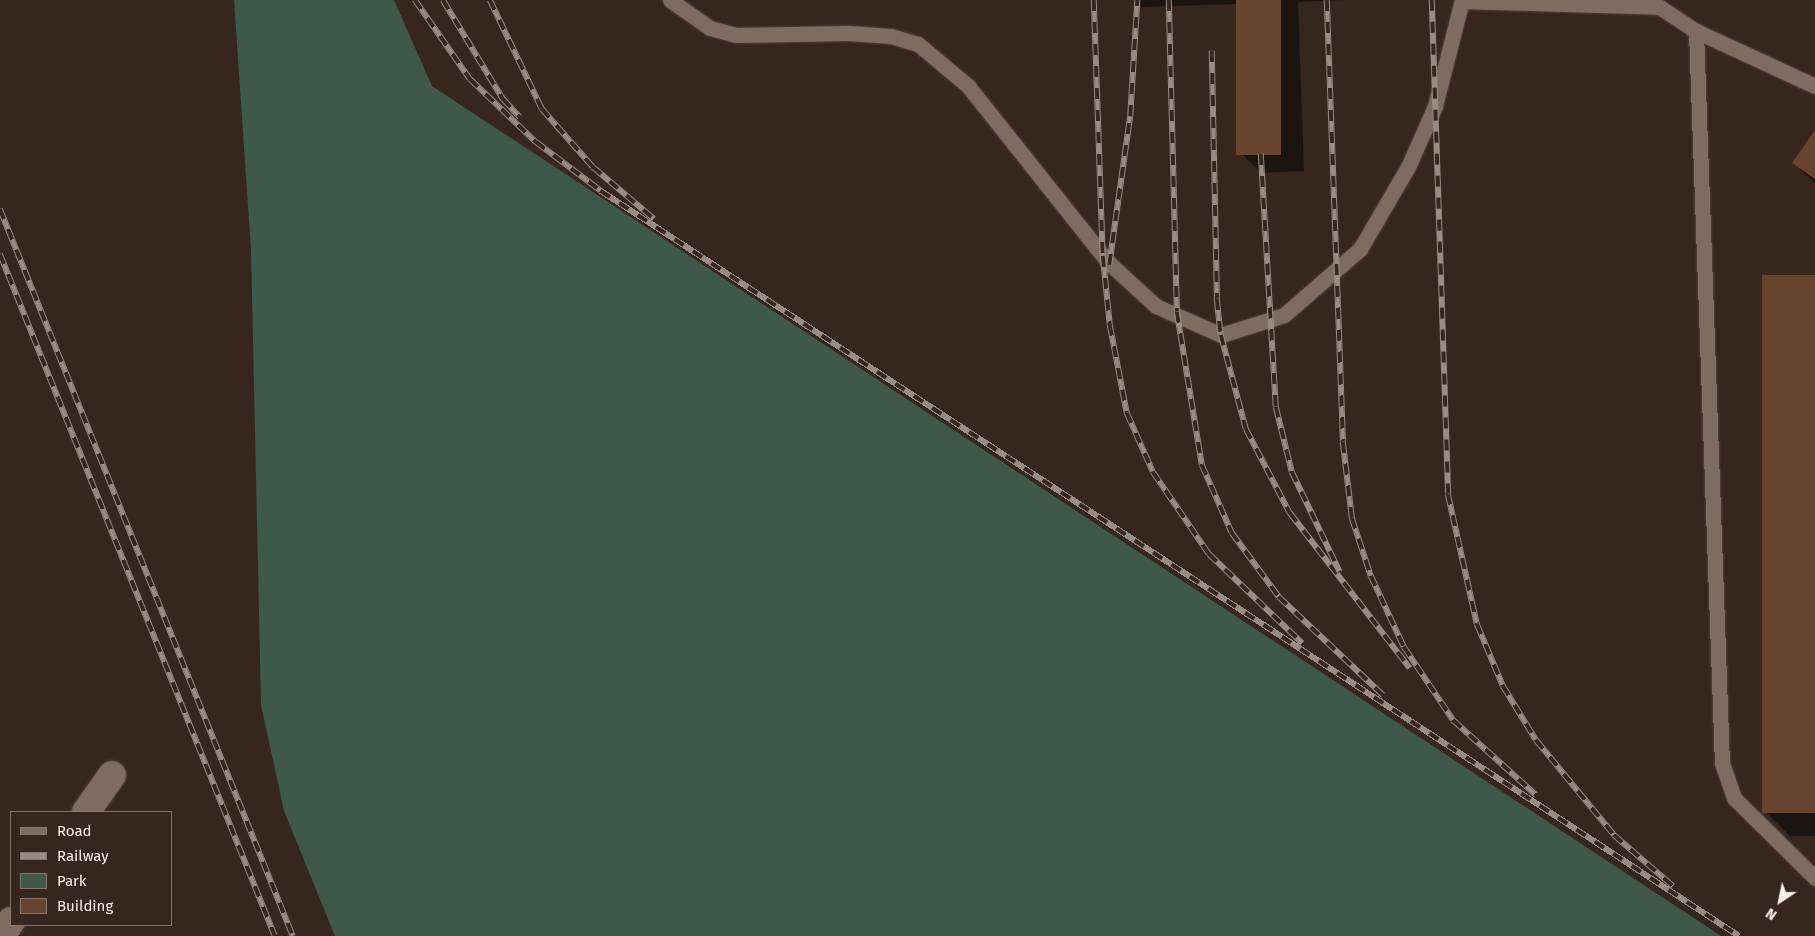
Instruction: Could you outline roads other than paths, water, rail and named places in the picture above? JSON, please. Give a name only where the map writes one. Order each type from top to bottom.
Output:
[{"type":"street","points":[[87,811],[112,775]]},
{"type":"street","points":[[1,936],[10,922]]},
{"type":"lane","points":[[670,0],[710,28],[736,35],[848,33],[891,36],[918,44],[968,86],[1109,263],[1156,306],[1221,335],[1284,315],[1360,249],[1408,167],[1435,106],[1462,0],[1655,3],[1696,31],[1815,86]]},
{"type":"lane","points":[[1696,31],[1722,763],[1734,798],[1815,878]]},
{"type":"railway","points":[[415,0],[470,79],[536,142],[601,191],[1739,936]]},
{"type":"railway","points":[[443,0],[503,99],[520,117]]},
{"type":"railway","points":[[490,0],[542,109],[593,167],[654,219]]},
{"type":"railway","points":[[1094,0],[1103,256],[1110,325],[1127,413],[1153,472],[1209,554],[1302,643]]},
{"type":"railway","points":[[1109,265],[1130,116],[1137,0]]},
{"type":"railway","points":[[1169,0],[1177,312],[1202,465],[1232,533],[1279,597],[1383,695]]},
{"type":"railway","points":[[1327,0],[1343,442],[1352,518],[1371,576],[1404,647],[1453,720],[1536,795]]},
{"type":"railway","points":[[1432,0],[1448,494],[1477,624],[1503,686],[1536,740],[1614,835],[1673,886]]},
{"type":"railway","points":[[1212,51],[1217,299],[1221,335],[1246,429],[1290,513],[1410,668]]},
{"type":"railway","points":[[1261,154],[1276,407],[1292,472],[1340,572]]},
{"type":"railway","points":[[0,209],[293,936]]},
{"type":"railway","points":[[0,254],[275,936]]}]
